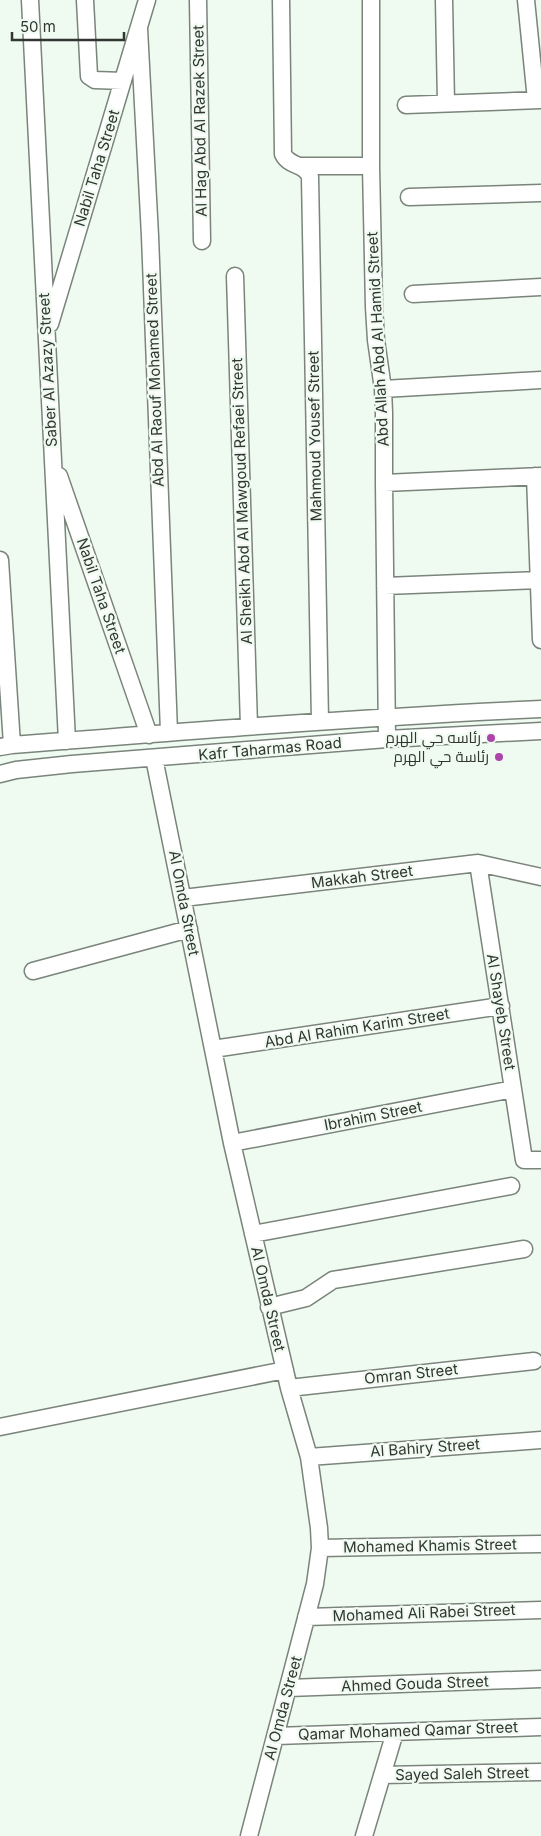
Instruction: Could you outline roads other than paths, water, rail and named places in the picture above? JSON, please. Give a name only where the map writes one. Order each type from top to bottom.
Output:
[{"type":"street","name":"Saber Al Azazy Street","points":[[30,0],[67,741]]},
{"type":"street","points":[[85,0],[89,76],[93,80],[98,81],[123,81]]},
{"type":"street","name":"Nabil Taha Street","points":[[47,336],[147,0]]},
{"type":"street","name":"Al Hag Abd Al Razek Street","points":[[198,0],[202,241]]},
{"type":"street","name":"Mahmoud Yousef Street","points":[[281,0],[283,154],[286,159],[308,173],[310,177],[320,721]]},
{"type":"street","name":"Abd Allah Abd Al Hamid Street","points":[[371,0],[371,166],[375,323],[384,389],[387,739]]},
{"type":"street","points":[[444,0],[446,104]]},
{"type":"street","points":[[406,105],[538,100],[531,8]]},
{"type":"street","name":"Abd Al Raouf Mohamed Street","points":[[139,29],[150,236],[169,732]]},
{"type":"street","points":[[296,165],[371,166]]},
{"type":"street","points":[[409,197],[541,193]]},
{"type":"street","name":"Al Sheikh Abd Al Mawgoud Refaei Street","points":[[234,276],[249,726]]},
{"type":"street","points":[[413,294],[541,287]]},
{"type":"street","points":[[384,389],[541,380]]},
{"type":"street","name":"Nabil Taha Street","points":[[53,457],[149,735]]},
{"type":"street","points":[[384,483],[538,476],[541,640]]},
{"type":"street","points":[[0,560],[6,746]]},
{"type":"street","points":[[385,586],[540,586]]},
{"type":"street","name":"Kafr Taharmas Road","points":[[6,746],[387,716],[541,709]]},
{"type":"street","name":"Kafr Taharmas Road","points":[[0,774],[16,770],[72,764],[387,739],[541,731]]},
{"type":"street","name":"Al Omda Street","points":[[154,758],[232,1143],[269,1307],[289,1388],[309,1456],[317,1507],[320,1548],[315,1584],[249,1836]]},
{"type":"street","name":"Makkah Street","points":[[183,898],[478,863],[541,877]]},
{"type":"street","name":"Al Shayeb Street","points":[[478,863],[524,1160],[541,1160]]},
{"type":"street","points":[[33,972],[189,929]]},
{"type":"street","name":"Abd Al Rahim Karim Street","points":[[213,1050],[501,1006]]},
{"type":"street","name":"Ibrahim Street","points":[[232,1143],[513,1089]]},
{"type":"street","points":[[253,1234],[511,1186]]},
{"type":"street","points":[[269,1307],[306,1298],[333,1280],[524,1249]]},
{"type":"street","name":"Omran Street","points":[[289,1388],[534,1361]]},
{"type":"street","points":[[0,1427],[285,1370]]},
{"type":"street","name":"Al Bahiry Street","points":[[309,1456],[541,1440]]},
{"type":"street","name":"Mohamed Khamis Street","points":[[320,1548],[541,1544]]},
{"type":"street","name":"Mohamed Ali Rabei Street","points":[[306,1617],[541,1610]]},
{"type":"street","name":"Ahmed Gouda Street","points":[[288,1688],[541,1679]]},
{"type":"street","name":"Qamar Mohamed Qamar Street","points":[[276,1736],[541,1727]]},
{"type":"street","points":[[364,1836],[395,1732]]},
{"type":"street","name":"Sayed Saleh Street","points":[[382,1776],[541,1772]]},
{"type":"place","name":"رئاسه حي الهرم","points":[[491,738]]},
{"type":"place","name":"رئاسة حي الهرم","points":[[499,757]]}]
